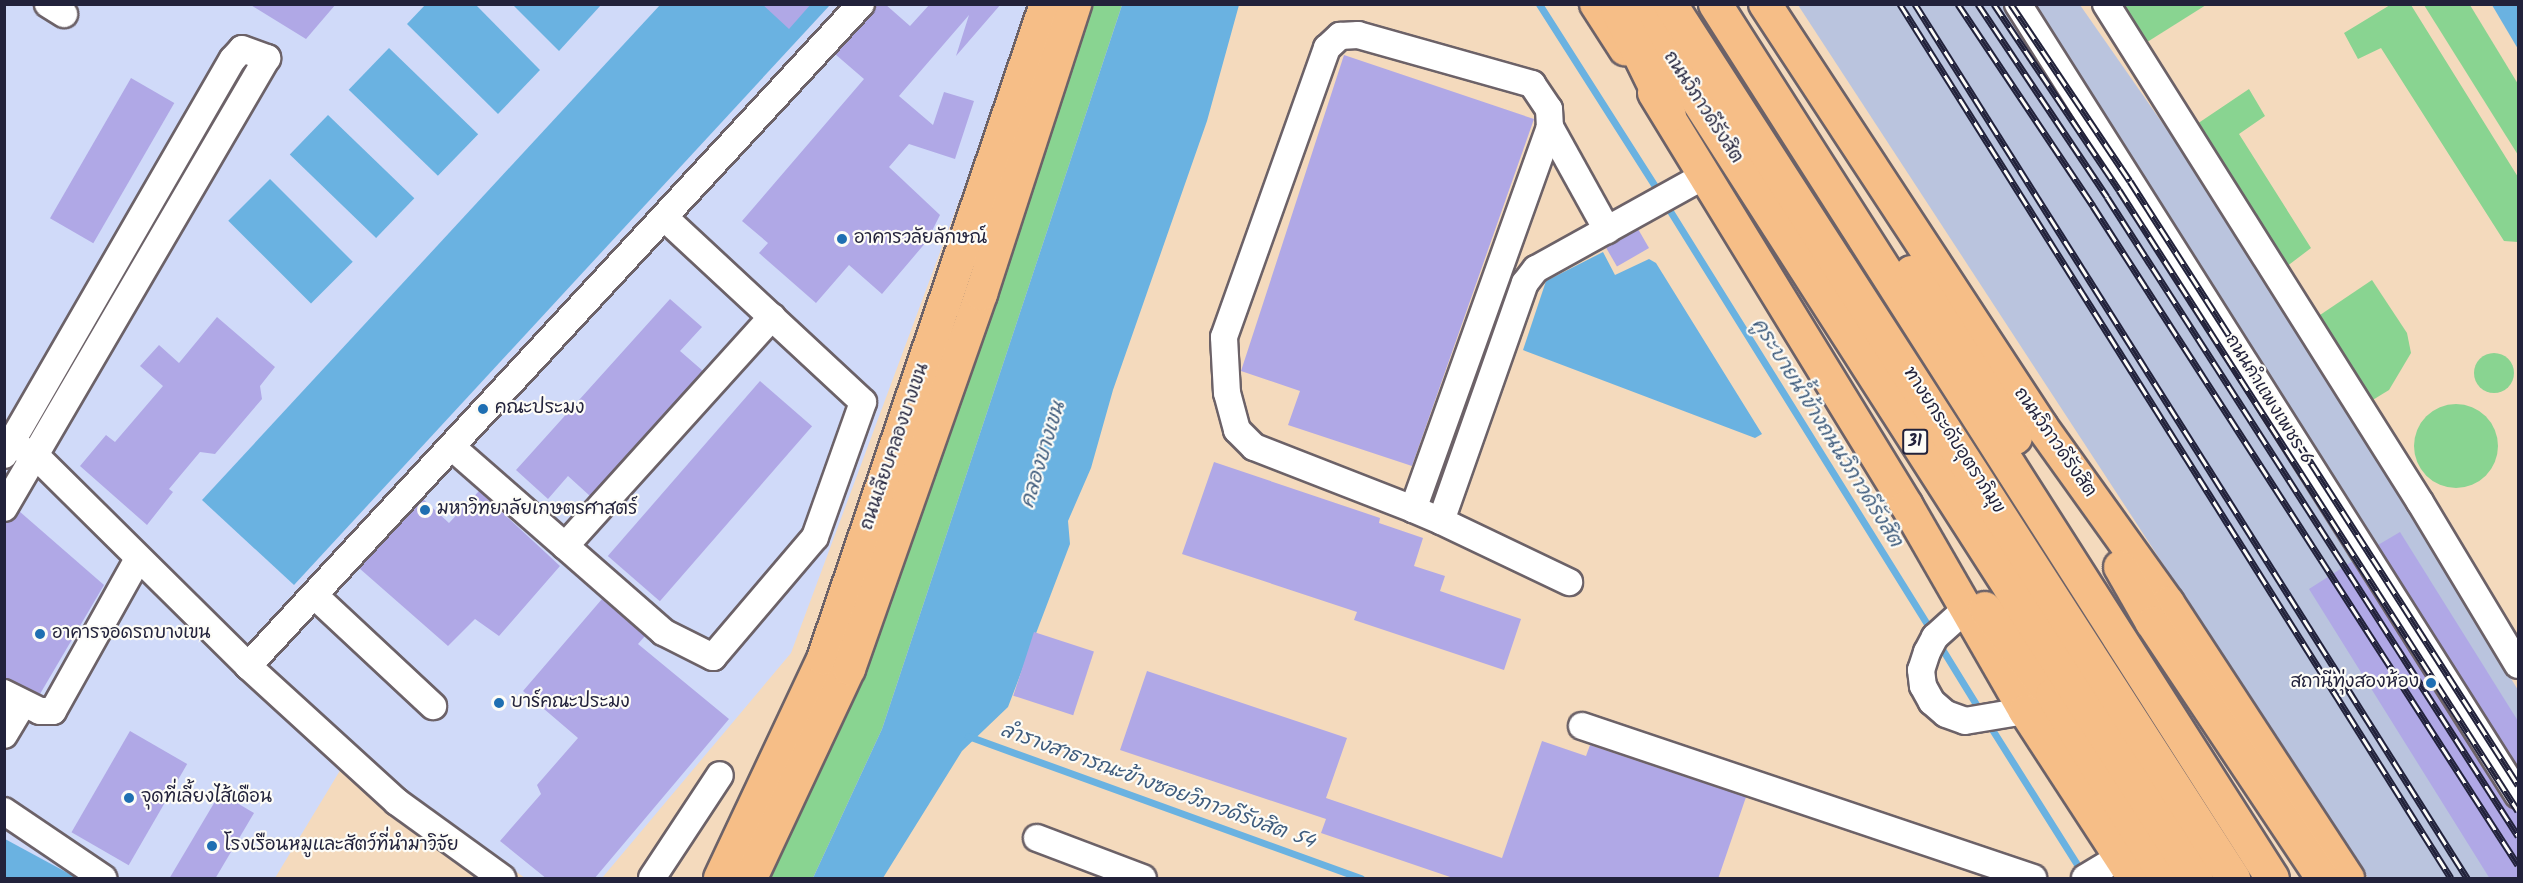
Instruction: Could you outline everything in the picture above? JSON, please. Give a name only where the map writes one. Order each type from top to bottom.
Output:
[{"type":"highway","points":[[1615,4],[1669,115]]},
{"type":"highway","name":"ถนนวิภาวดีรังสิต","points":[[1636,4],[2196,879]]},
{"type":"highway","name":"ทางยกระดับอุตราภิมุข","points":[[1670,4],[2233,879]]},
{"type":"highway","name":"ทางยกระดับอุตราภิมุข","points":[[1716,4],[2272,879]]},
{"type":"highway","name":"ถนนวิภาวดีรังสิต","points":[[1736,4],[1977,374],[2147,656],[2291,879]]},
{"type":"main road","name":"ถนนเลียบคลองบางเขน","points":[[720,879],[823,658],[1046,4]]},
{"type":"main road","name":"ถนนเลียบคลองบางเขน","points":[[751,879],[849,669],[981,294],[1076,4]]},
{"type":"main road","name":"ถนนวิภาวดีรังสิต","points":[[1596,4],[1669,115],[1907,507],[1966,609],[1998,717],[2127,868]]},
{"type":"main road","name":"ถนนวิภาวดีรังสิต","points":[[1765,4],[2042,427],[2168,603],[2348,879]]},
{"type":"main road","points":[[2042,427],[2152,623],[2322,879]]},
{"type":"main road","points":[[1907,507],[2052,695],[2166,879]]},
{"type":"street","points":[[248,666],[666,219],[861,4]]},
{"type":"street","name":"ถนนกำแพงเพชร 6","points":[[2018,4],[2518,795]]},
{"type":"street","points":[[2106,4],[2420,502],[2518,665]]},
{"type":"street","points":[[1413,509],[1550,127],[1549,110],[1532,84],[1358,35],[1340,36],[1327,48],[1224,338],[1223,370],[1237,430],[1254,447],[1275,458],[1413,509],[1569,582]]},
{"type":"street","points":[[4,508],[36,456],[267,58],[242,49],[233,58],[8,449],[36,456],[138,560],[248,666],[397,802],[501,879]]},
{"type":"street","points":[[1550,127],[1607,230]]},
{"type":"street","points":[[1441,521],[1525,283],[1547,261],[1704,176]]},
{"type":"street","points":[[452,447],[663,632],[713,657],[815,537],[863,402],[666,219]]},
{"type":"street","points":[[565,546],[772,317]]},
{"type":"street","points":[[4,735],[14,698],[40,711],[53,711],[138,560]]},
{"type":"street","points":[[314,595],[433,706]]},
{"type":"street","points":[[1966,609],[1936,638],[1921,670],[1923,686],[1946,714],[1998,717]]},
{"type":"street","points":[[1582,726],[2033,879]]},
{"type":"street","points":[[652,879],[720,775]]},
{"type":"street","points":[[4,811],[103,879]]},
{"type":"street","points":[[1037,838],[1143,879]]},
{"type":"street","points":[[2088,877],[2127,868]]},
{"type":"shaded area","name":"มหาวิทยาลัยเกษตรศาสตร์","points":[[5,5],[1032,5],[791,653],[602,878],[525,878],[350,754],[275,878],[5,878]]},
{"type":"shaded area","points":[[1798,5],[2080,5],[2235,227],[2518,690],[2518,878],[2368,878]]},
{"type":"green space","points":[[1086,5],[1122,5],[882,729],[813,878],[767,878]]},
{"type":"green space","points":[[2120,5],[2206,5],[2144,44]]},
{"type":"green space","points":[[2390,5],[2411,5],[2518,177],[2518,242],[2504,241],[2381,48],[2358,59],[2344,33]]},
{"type":"green space","points":[[2424,5],[2470,5],[2518,84],[2518,155]]},
{"type":"green space","points":[[2249,89],[2265,116],[2239,134],[2311,248],[2286,267],[2194,126]]},
{"type":"green space","points":[[2372,280],[2407,333],[2411,353],[2389,390],[2371,401],[2320,315]]},
{"type":"green space","points":[[2494,353],[2508,359],[2514,373],[2508,387],[2494,393],[2480,387],[2474,373],[2480,359]]},
{"type":"green space","points":[[2448,404],[2464,404],[2480,411],[2491,422],[2498,438],[2495,462],[2486,476],[2464,488],[2448,488],[2432,481],[2421,470],[2414,454],[2414,438],[2421,422],[2432,411]]},
{"type":"water","points":[[426,4],[476,5],[540,70],[498,114],[407,24]]},
{"type":"water","points":[[601,4],[559,51],[513,5]]},
{"type":"water","points":[[660,5],[830,5],[294,585],[202,500]]},
{"type":"water","name":"คลองบางเขน","points":[[1122,5],[1239,5],[1207,121],[1113,390],[1091,468],[1068,521],[1070,544],[1008,707],[962,751],[883,878],[813,878],[882,729]]},
{"type":"water","points":[[2492,5],[2518,5],[2518,49]]},
{"type":"water","points":[[389,48],[478,134],[438,176],[349,90]]},
{"type":"water","points":[[328,115],[414,198],[376,238],[290,155]]},
{"type":"water","points":[[270,179],[353,262],[311,303],[228,221]]},
{"type":"water","points":[[1603,252],[1615,275],[1649,259],[1656,263],[1762,434],[1755,438],[1523,350],[1546,281]]},
{"type":"water","points":[[5,839],[77,878],[5,878]]},
{"type":"building","points":[[249,4],[336,4],[306,39]]},
{"type":"building","points":[[762,4],[811,4],[789,29]]},
{"type":"building","points":[[876,4],[885,4],[910,26],[930,4],[1001,4],[956,56],[969,15],[899,96],[933,125],[944,92],[974,101],[955,159],[909,144],[889,167],[940,215],[927,241],[882,294],[849,265],[816,303],[759,253],[768,243],[742,221],[864,79],[835,54],[872,14]]},
{"type":"building","points":[[1344,55],[1534,119],[1412,466],[1288,425],[1300,391],[1241,371]]},
{"type":"building","points":[[131,78],[174,103],[93,243],[50,218]]},
{"type":"building","points":[[1638,229],[1649,248],[1617,267],[1606,248]]},
{"type":"building","points":[[670,299],[702,327],[680,351],[703,371],[590,496],[568,476],[548,499],[516,470]]},
{"type":"building","points":[[217,317],[275,367],[260,386],[262,399],[215,454],[200,452],[169,489],[173,492],[147,525],[80,466],[106,435],[115,442],[163,386],[140,366],[159,345],[179,363]]},
{"type":"building","points":[[760,381],[812,426],[660,601],[608,556]]},
{"type":"building","points":[[1214,462],[1380,518],[1379,523],[1423,538],[1414,566],[1445,576],[1440,591],[1521,619],[1504,670],[1354,620],[1357,612],[1182,554]]},
{"type":"building","points":[[479,491],[560,566],[499,636],[475,619],[448,646],[359,568],[423,499],[449,523]]},
{"type":"building","name":"อาคารจอดรถบางเขน","points":[[19,511],[104,585],[40,694],[4,678],[4,523]]},
{"type":"building","points":[[2400,532],[2518,721],[2518,768],[2378,545]]},
{"type":"building","points":[[2353,561],[2505,803],[2518,810],[2518,879],[2490,879],[2309,589]]},
{"type":"building","points":[[602,599],[645,636],[638,644],[729,719],[594,879],[547,879],[500,841],[541,794],[537,785],[578,738],[523,691]]},
{"type":"building","points":[[1034,632],[1094,651],[1073,715],[1013,696]]},
{"type":"building","points":[[1147,671],[1347,738],[1326,798],[1502,858],[1542,741],[1586,756],[1590,745],[1746,797],[1718,879],[1456,879],[1321,833],[1326,819],[1120,750]]},
{"type":"building","name":"จุดที่เลี้ยงไส้เดือน","points":[[130,731],[187,764],[129,865],[72,832]]},
{"type":"building","name":"โรงเรือนหมูและสัตว์ที่นำมาวิจัย","points":[[220,793],[254,813],[215,879],[169,879]]},
{"type":"waterway","name":"คูระบายน้ำข้างถนนวิภาวดีรังสิต","points":[[1539,4],[1660,194]]},
{"type":"waterway","name":"คูระบายน้ำข้างถนนวิภาวดีรังสิต","points":[[1665,203],[1932,632]]},
{"type":"waterway","name":"คูระบายน้ำข้างถนนวิภาวดีรังสิต","points":[[1939,644],[1982,714]]},
{"type":"waterway","name":"คูระบายน้ำข้างถนนวิภาวดีรังสิต","points":[[1988,723],[2083,874]]},
{"type":"waterway","name":"ลำรางสาธารณะข้างซอยวิภาวดีรังสิต 54","points":[[968,736],[1361,878]]},
{"type":"railway","points":[[1900,4],[2451,878]]},
{"type":"railway","points":[[1915,4],[2467,878]]},
{"type":"railway","points":[[1958,4],[2093,206],[2518,865]]},
{"type":"railway","points":[[1978,4],[2107,197],[2518,836]]},
{"type":"railway","points":[[1994,4],[2119,190],[2518,811]]},
{"type":"railway","points":[[2011,4],[2130,181],[2518,785]]},
{"type":"place","name":"อาคารวลัยลักษณ์","points":[[842,239]]},
{"type":"place","name":"คณะประมง","points":[[483,409]]},
{"type":"place","name":"มหาวิทยาลัยเกษตรศาสตร์","points":[[425,510]]},
{"type":"place","name":"อาคารจอดรถบางเขน","points":[[40,634]]},
{"type":"place","name":"สถานีทุ่งสองห้อง","points":[[2431,683]]},
{"type":"place","name":"บาร์คณะประมง","points":[[499,703]]},
{"type":"place","name":"จุดที่เลี้ยงไส้เดือน","points":[[129,798]]},
{"type":"place","name":"โรงเรือนหมูและสัตว์ที่นำมาวิจัย","points":[[212,846]]}]
